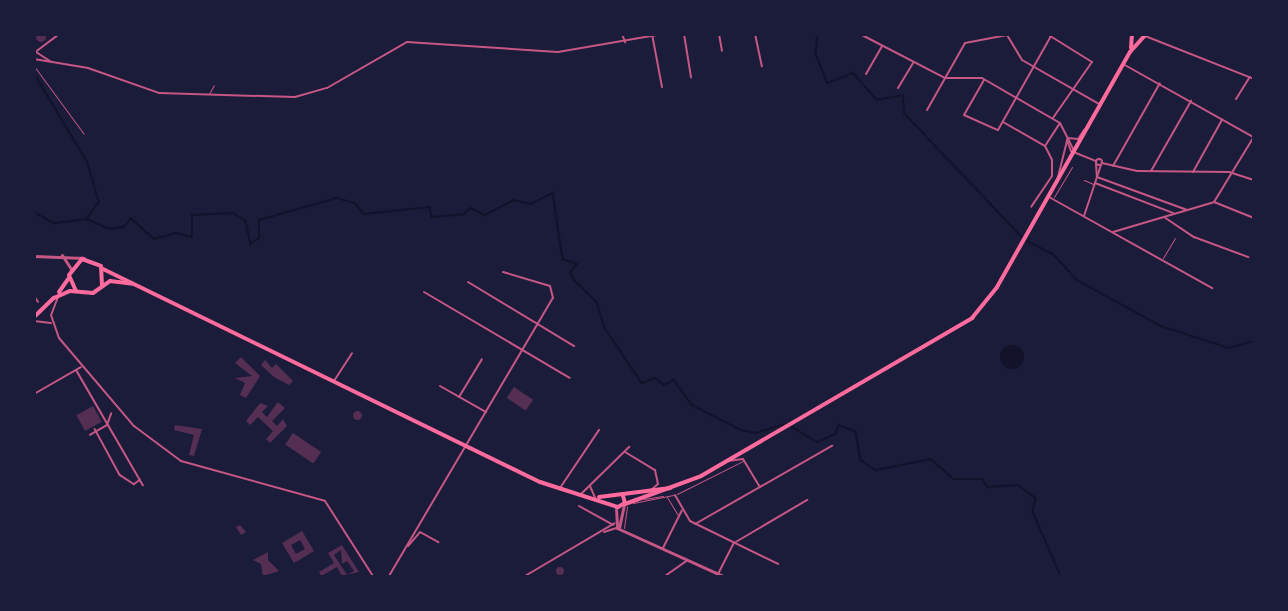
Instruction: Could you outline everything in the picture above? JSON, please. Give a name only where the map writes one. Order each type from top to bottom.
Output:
[{"type":"main road","points":[[1130,52],[1132,35],[1144,36]]},
{"type":"main road","points":[[34,319],[69,278],[70,269],[86,259],[560,490],[615,505],[624,505],[633,500],[674,488],[728,461],[964,324],[990,298],[1051,198],[1058,180],[1130,52],[1144,36]]},
{"type":"main road","points":[[100,288],[103,269]]},
{"type":"main road","points":[[69,278],[79,293]]},
{"type":"main road","points":[[54,298],[65,292],[79,293],[116,281],[140,286]]},
{"type":"main road","points":[[595,498],[642,494],[674,488]]},
{"type":"main road","points":[[615,505],[616,496]]},
{"type":"main road","points":[[623,496],[624,505]]},
{"type":"street","points":[[50,34],[52,39]]},
{"type":"street","points":[[35,53],[60,34]]},
{"type":"street","points":[[622,34],[625,42]]},
{"type":"street","points":[[34,59],[50,61],[159,93],[311,95],[412,41],[558,52],[662,34]]},
{"type":"street","points":[[684,34],[691,77]]},
{"type":"street","points":[[719,34],[722,51]]},
{"type":"street","points":[[755,34],[762,66]]},
{"type":"street","points":[[860,34],[946,79],[984,80],[1060,123],[1075,152],[1096,162],[1151,171],[1233,173],[1254,180]]},
{"type":"street","points":[[652,35],[662,87]]},
{"type":"street","points":[[927,110],[965,44],[1007,35],[1033,67],[1101,105]]},
{"type":"street","points":[[984,80],[964,115],[998,130],[1050,35],[1092,60],[1076,92],[1053,118]]},
{"type":"street","points":[[1144,36],[1153,36],[1252,78],[1236,99]]},
{"type":"street","points":[[44,56],[47,44]]},
{"type":"street","points":[[866,74],[882,46]]},
{"type":"street","points":[[35,53],[50,61]]},
{"type":"street","points":[[35,53],[40,60]]},
{"type":"street","points":[[898,88],[913,63]]},
{"type":"street","points":[[1123,64],[1253,137],[1214,202]]},
{"type":"street","points":[[1113,166],[1160,83]]},
{"type":"street","points":[[1151,171],[1191,101]]},
{"type":"street","points":[[1193,172],[1222,120]]},
{"type":"street","points":[[1003,122],[1045,146]]},
{"type":"street","points":[[1031,207],[1052,176],[1045,146],[1060,123]]},
{"type":"street","points":[[1067,139],[1078,139],[1088,126]]},
{"type":"street","points":[[1058,180],[1067,139]]},
{"type":"street","points":[[1096,162],[1097,177]]},
{"type":"street","points":[[1084,216],[1102,164]]},
{"type":"street","points":[[1097,177],[1188,210]]},
{"type":"street","points":[[1094,184],[1175,214]]},
{"type":"street","points":[[1051,198],[1212,288]]},
{"type":"street","points":[[1112,232],[1214,202],[1254,218]]},
{"type":"street","points":[[1164,217],[1194,237],[1248,257]]},
{"type":"street","points":[[34,256],[60,254],[86,259]]},
{"type":"street","points":[[60,254],[70,269]]},
{"type":"street","points":[[389,576],[553,298],[550,286],[503,272]]},
{"type":"street","points":[[468,282],[574,346]]},
{"type":"street","points":[[52,325],[53,303],[65,292]]},
{"type":"street","points":[[424,292],[570,378]]},
{"type":"street","points":[[34,296],[39,302]]},
{"type":"street","points":[[34,319],[44,318],[52,325],[81,367],[126,418],[181,461],[325,501],[374,576]]},
{"type":"street","points":[[334,381],[352,353]]},
{"type":"street","points":[[459,397],[482,359]]},
{"type":"street","points":[[34,394],[81,367]]},
{"type":"street","points":[[76,370],[143,485]]},
{"type":"street","points":[[440,386],[486,412]]},
{"type":"street","points":[[90,435],[107,425],[111,414]]},
{"type":"street","points":[[96,430],[120,475],[134,484],[140,480]]},
{"type":"street","points":[[560,490],[599,430]]},
{"type":"street","points":[[695,524],[832,446]]},
{"type":"street","points":[[580,495],[628,447]]},
{"type":"street","points":[[625,452],[652,468],[658,484],[642,494]]},
{"type":"street","points":[[728,461],[745,461],[760,487]]},
{"type":"street","points":[[592,483],[589,492],[595,498]]},
{"type":"street","points":[[675,495],[682,510],[695,524],[778,564]]},
{"type":"street","points":[[602,533],[617,528],[626,529],[721,575],[734,543],[807,500]]},
{"type":"street","points":[[614,524],[615,505]]},
{"type":"street","points":[[617,528],[624,505]]},
{"type":"street","points":[[579,506],[614,524],[617,528]]},
{"type":"street","points":[[663,548],[682,510]]},
{"type":"street","points":[[621,520],[626,529]]},
{"type":"street","points":[[525,576],[614,524]]},
{"type":"street","points":[[405,548],[420,532],[438,542]]},
{"type":"street","points":[[665,576],[688,560]]},
{"type":"street","points":[[807,576],[820,576]]},
{"type":"lane","points":[[34,66],[84,134]]},
{"type":"lane","points":[[208,95],[214,85]]},
{"type":"lane","points":[[1051,198],[1072,167]]},
{"type":"lane","points":[[1084,180],[1094,184]]},
{"type":"lane","points":[[1162,260],[1174,238]]},
{"type":"lane","points":[[633,500],[675,495],[745,461]]},
{"type":"lane","points":[[666,496],[678,515]]},
{"type":"lane","points":[[626,529],[627,505],[666,496]]},
{"type":"shaded area","points":[[1012,345],[1021,348],[1024,357],[1021,366],[1012,369],[1003,366],[1000,357],[1003,348]]},
{"type":"building","points":[[41,32],[46,37],[41,42],[36,37]]},
{"type":"building","points":[[241,357],[260,376],[246,398],[240,395],[245,383],[235,378],[252,376],[235,363]]},
{"type":"building","points":[[265,360],[272,368],[276,364],[293,381],[289,385],[274,377],[261,365]]},
{"type":"building","points":[[514,387],[533,400],[526,411],[507,398]]},
{"type":"building","points":[[278,402],[285,408],[272,421],[277,426],[283,419],[287,426],[270,443],[266,439],[273,431],[258,417],[250,425],[246,421],[260,403],[268,406],[262,412],[267,417]]},
{"type":"building","points":[[93,406],[102,422],[85,431],[76,415]]},
{"type":"building","points":[[357,411],[361,415],[357,419],[353,415]]},
{"type":"building","points":[[175,425],[202,429],[194,456],[189,455],[194,435],[174,430]]},
{"type":"building","points":[[293,433],[321,452],[313,464],[285,445]]},
{"type":"building","points":[[240,525],[246,532],[241,535],[236,527]]},
{"type":"building","points":[[302,531],[314,551],[294,563],[282,543]],"holes":[[[300,540],[305,549],[296,554],[291,545]]]},
{"type":"building","points":[[342,545],[359,572],[348,575],[354,571],[347,561],[342,564],[341,550],[334,555],[347,575],[342,576],[337,567],[321,576],[319,572],[334,563],[328,553]]},
{"type":"building","points":[[268,552],[268,560],[279,571],[263,576],[261,564],[253,560]]},
{"type":"building","points":[[560,567],[564,571],[560,575],[556,571]]},
{"type":"waterway","points":[[818,34],[816,54],[828,83],[853,73],[877,100],[903,95],[905,114],[1022,237]]},
{"type":"waterway","points":[[34,73],[88,163],[99,202],[87,219]]},
{"type":"waterway","points":[[34,212],[54,223],[87,219],[109,229],[124,227],[131,218],[154,239],[176,233],[192,237],[192,215],[233,213],[246,221],[251,244],[259,238],[259,220],[337,198],[355,203],[364,214],[430,207],[432,217],[464,214],[470,208],[485,215],[514,200],[531,204],[553,193],[563,259],[577,264],[571,273],[574,280],[597,302],[605,328],[642,383],[655,378],[664,385],[674,380],[692,405],[741,430],[756,433],[786,424]]},
{"type":"waterway","points":[[1027,241],[1053,254],[1077,280],[1161,326],[1229,348],[1254,341]]},
{"type":"waterway","points":[[792,427],[817,442],[835,434],[839,425],[856,432],[861,460],[876,470],[931,459],[954,479],[982,479],[988,487],[1018,485],[1036,498],[1033,512],[1061,576]]}]
